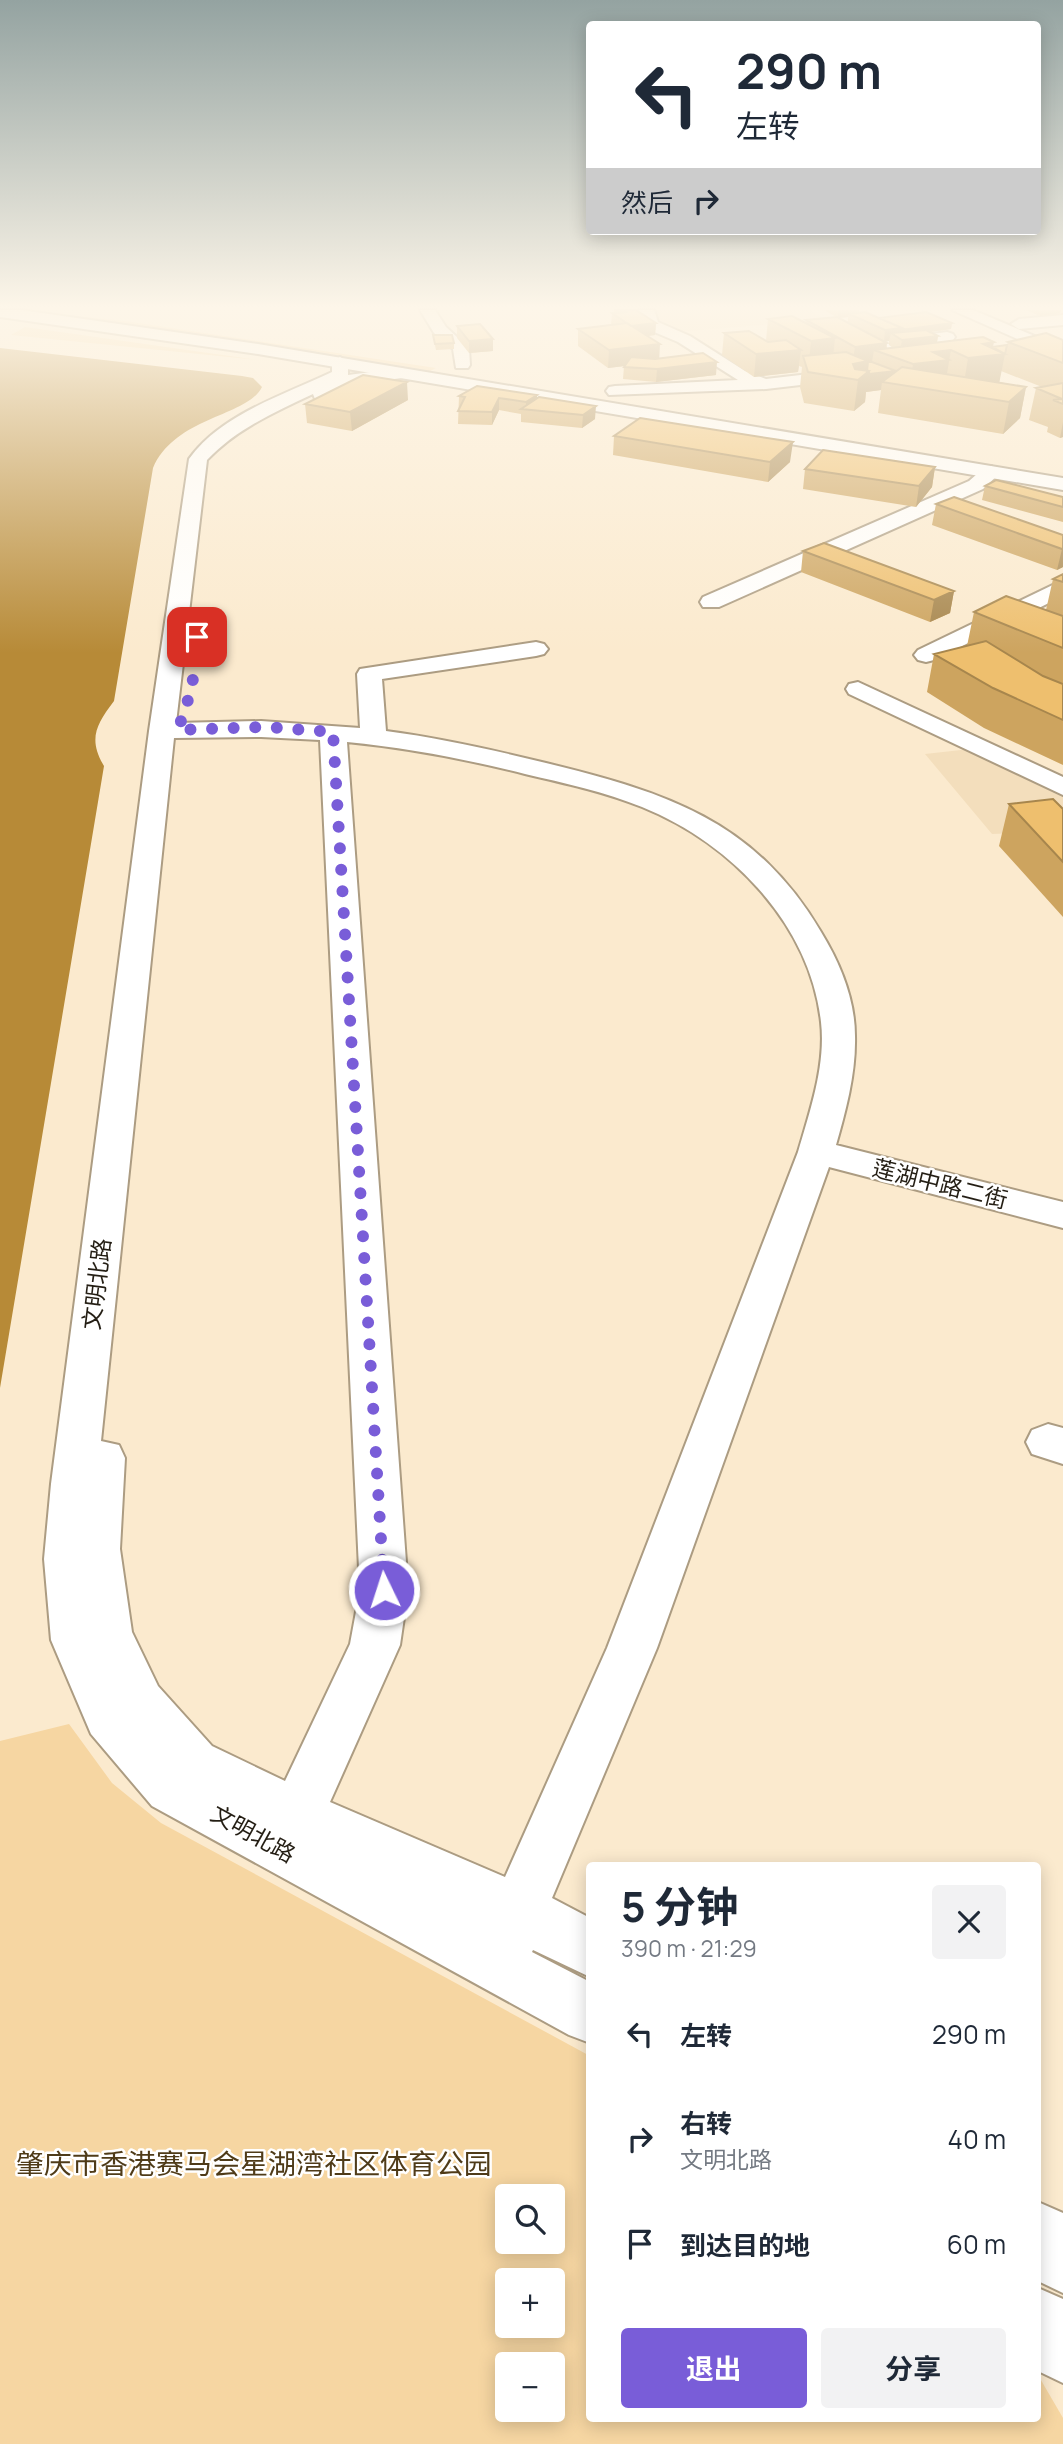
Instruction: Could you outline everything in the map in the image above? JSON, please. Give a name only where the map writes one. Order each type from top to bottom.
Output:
[{"type":"street","name":"文明北路","points":[[243,424],[209,444],[198,459],[101,1485],[97,1549],[108,1633],[140,1702],[193,1764],[297,1814],[518,1911],[586,1947]]},
{"type":"street","points":[[206,553],[215,458],[226,445],[261,424]]},
{"type":"street","points":[[706,424],[1063,484]]},
{"type":"street","points":[[777,436],[797,434],[803,429],[801,424]]},
{"type":"street","points":[[869,432],[1063,466]]},
{"type":"street","points":[[711,602],[975,485],[991,472]]},
{"type":"street","points":[[926,655],[1063,587]]},
{"type":"street","points":[[297,1814],[375,1646],[384,1590],[353,735],[369,674],[536,649]]},
{"type":"street","points":[[858,689],[1063,787]]},
{"type":"street","name":"文明北路","points":[[175,724],[74,1484],[68,1559],[76,1640],[109,1717],[171,1788],[586,2012]]},
{"type":"street","points":[[175,724],[266,727],[438,745],[502,759],[654,801],[710,831],[752,865],[796,912],[823,963],[838,1023],[833,1094],[816,1152],[632,1648],[518,1911],[499,1965]]},
{"type":"street","name":"莲湖中路二街","points":[[816,1152],[1063,1215]]},
{"type":"street","points":[[1041,2237],[1063,2259]]},
{"type":"street","points":[[1041,2324],[1063,2349]]},
{"type":"shaded area","points":[[0,424],[200,424],[178,438],[164,451],[153,468],[114,701],[96,732],[96,748],[104,766],[0,1388]]},
{"type":"shaded area","points":[[970,749],[1063,791],[1063,831],[992,834],[925,754]]},
{"type":"green space","name":"肇庆市香港赛马会星湖湾社区体育公园","points":[[69,1724],[112,1783],[161,1823],[586,2054],[586,2422],[1041,2422],[1041,2380],[1063,2418],[1063,2444],[0,2444],[0,1741]]},
{"type":"building","points":[[631,424],[679,424],[793,442],[770,462],[614,436]]},
{"type":"building","points":[[823,450],[935,467],[919,486],[805,469]]},
{"type":"building","points":[[996,480],[1063,497],[1063,507],[985,486]]},
{"type":"building","points":[[954,497],[1063,535],[1063,548],[936,504]]},
{"type":"building","points":[[824,543],[954,591],[934,600],[803,551]]},
{"type":"building","points":[[1063,574],[1063,582],[1053,579]]},
{"type":"building","points":[[1006,596],[1063,616],[1063,648],[974,612]]},
{"type":"building","points":[[986,641],[1043,676],[1063,684],[1063,720],[993,688],[934,654]]},
{"type":"building","points":[[1053,799],[1063,809],[1063,862],[1009,804]]},
{"type":"route","points":[[197,637],[192,688],[178,730],[266,727],[333,732],[384,1590]]}]
